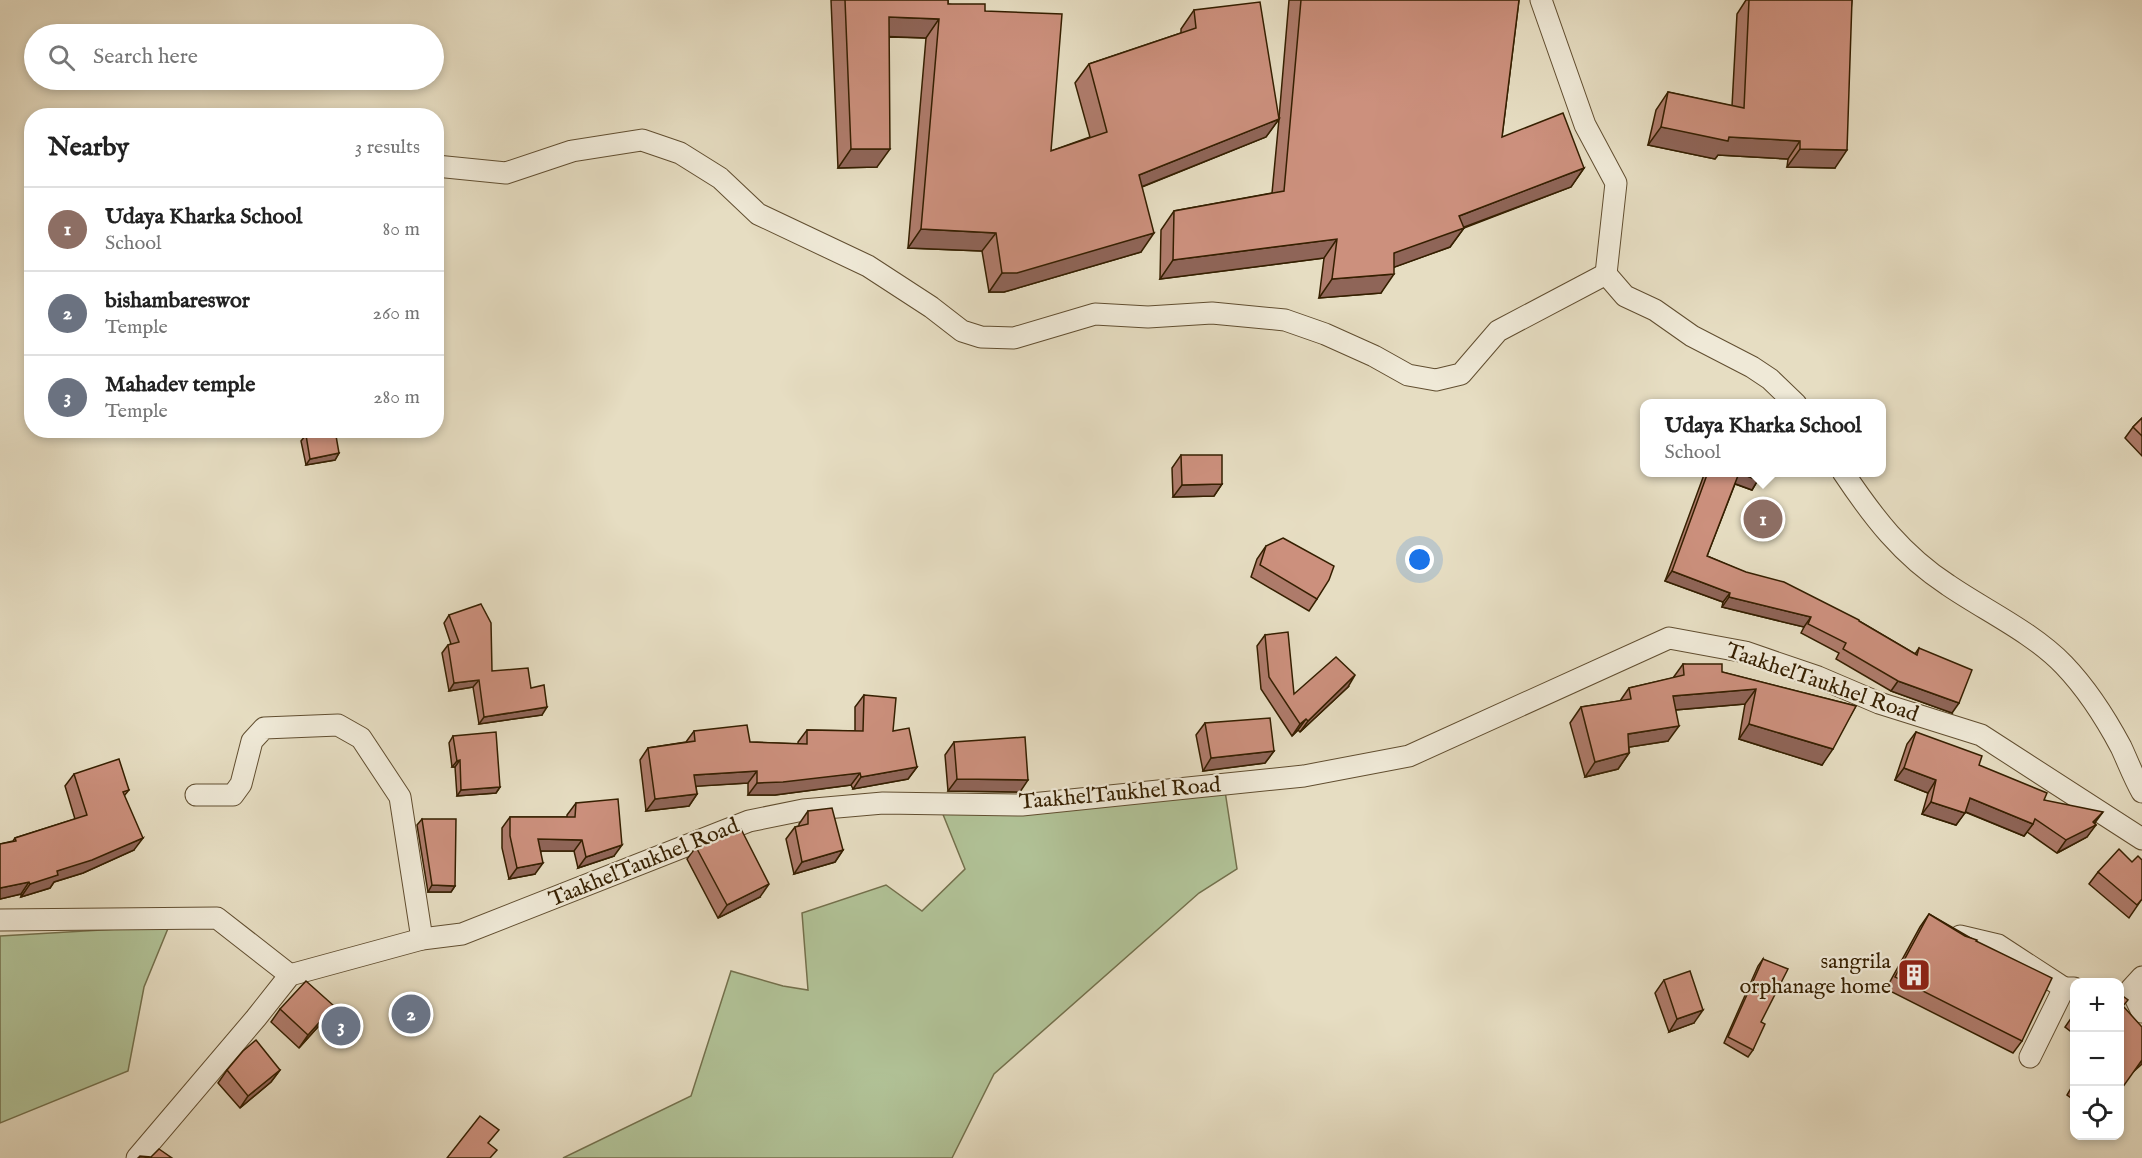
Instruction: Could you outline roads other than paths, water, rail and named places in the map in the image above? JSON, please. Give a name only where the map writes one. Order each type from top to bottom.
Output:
[{"type":"street","points":[[1541,0],[1585,125],[1616,183],[1606,274],[1625,296],[1655,310],[1692,336],[1752,367],[1770,379],[1791,399]]},
{"type":"street","points":[[444,167],[506,173],[572,151],[642,140],[680,153],[720,178],[758,214],[868,267],[932,307],[963,331],[981,337],[1014,338],[1095,314],[1148,317],[1212,313],[1285,320],[1325,334],[1374,356],[1408,375],[1436,380],[1461,374],[1498,331],[1606,274]]},
{"type":"street","points":[[1846,477],[1900,548],[1947,584],[2034,641],[2062,663],[2086,690],[2107,722],[2142,792]]},
{"type":"street","name":"TaakhelTaukhel Road","points":[[290,975],[422,939],[462,934],[749,821],[803,810],[883,803],[1022,805],[1304,776],[1409,756],[1669,638],[1745,652],[1818,677],[1879,703],[1981,735],[2142,839]]},
{"type":"street","points":[[196,795],[233,795],[241,784],[252,741],[264,728],[338,725],[361,738],[400,797],[422,939]]},
{"type":"street","points":[[0,920],[217,918],[290,975],[137,1158]]},
{"type":"street","points":[[1960,936],[1998,945],[2069,988],[2030,1058]]},
{"type":"street","points":[[2131,985],[2142,1012]]},
{"type":"place","name":"Udaya Kharka School","points":[[1763,519]]},
{"type":"place","name":"sangrila orphanage home","points":[[1914,975]]},
{"type":"place","name":"bishambareswor","points":[[411,1014]]},
{"type":"place","name":"Mahadev temple","points":[[341,1026]]}]
